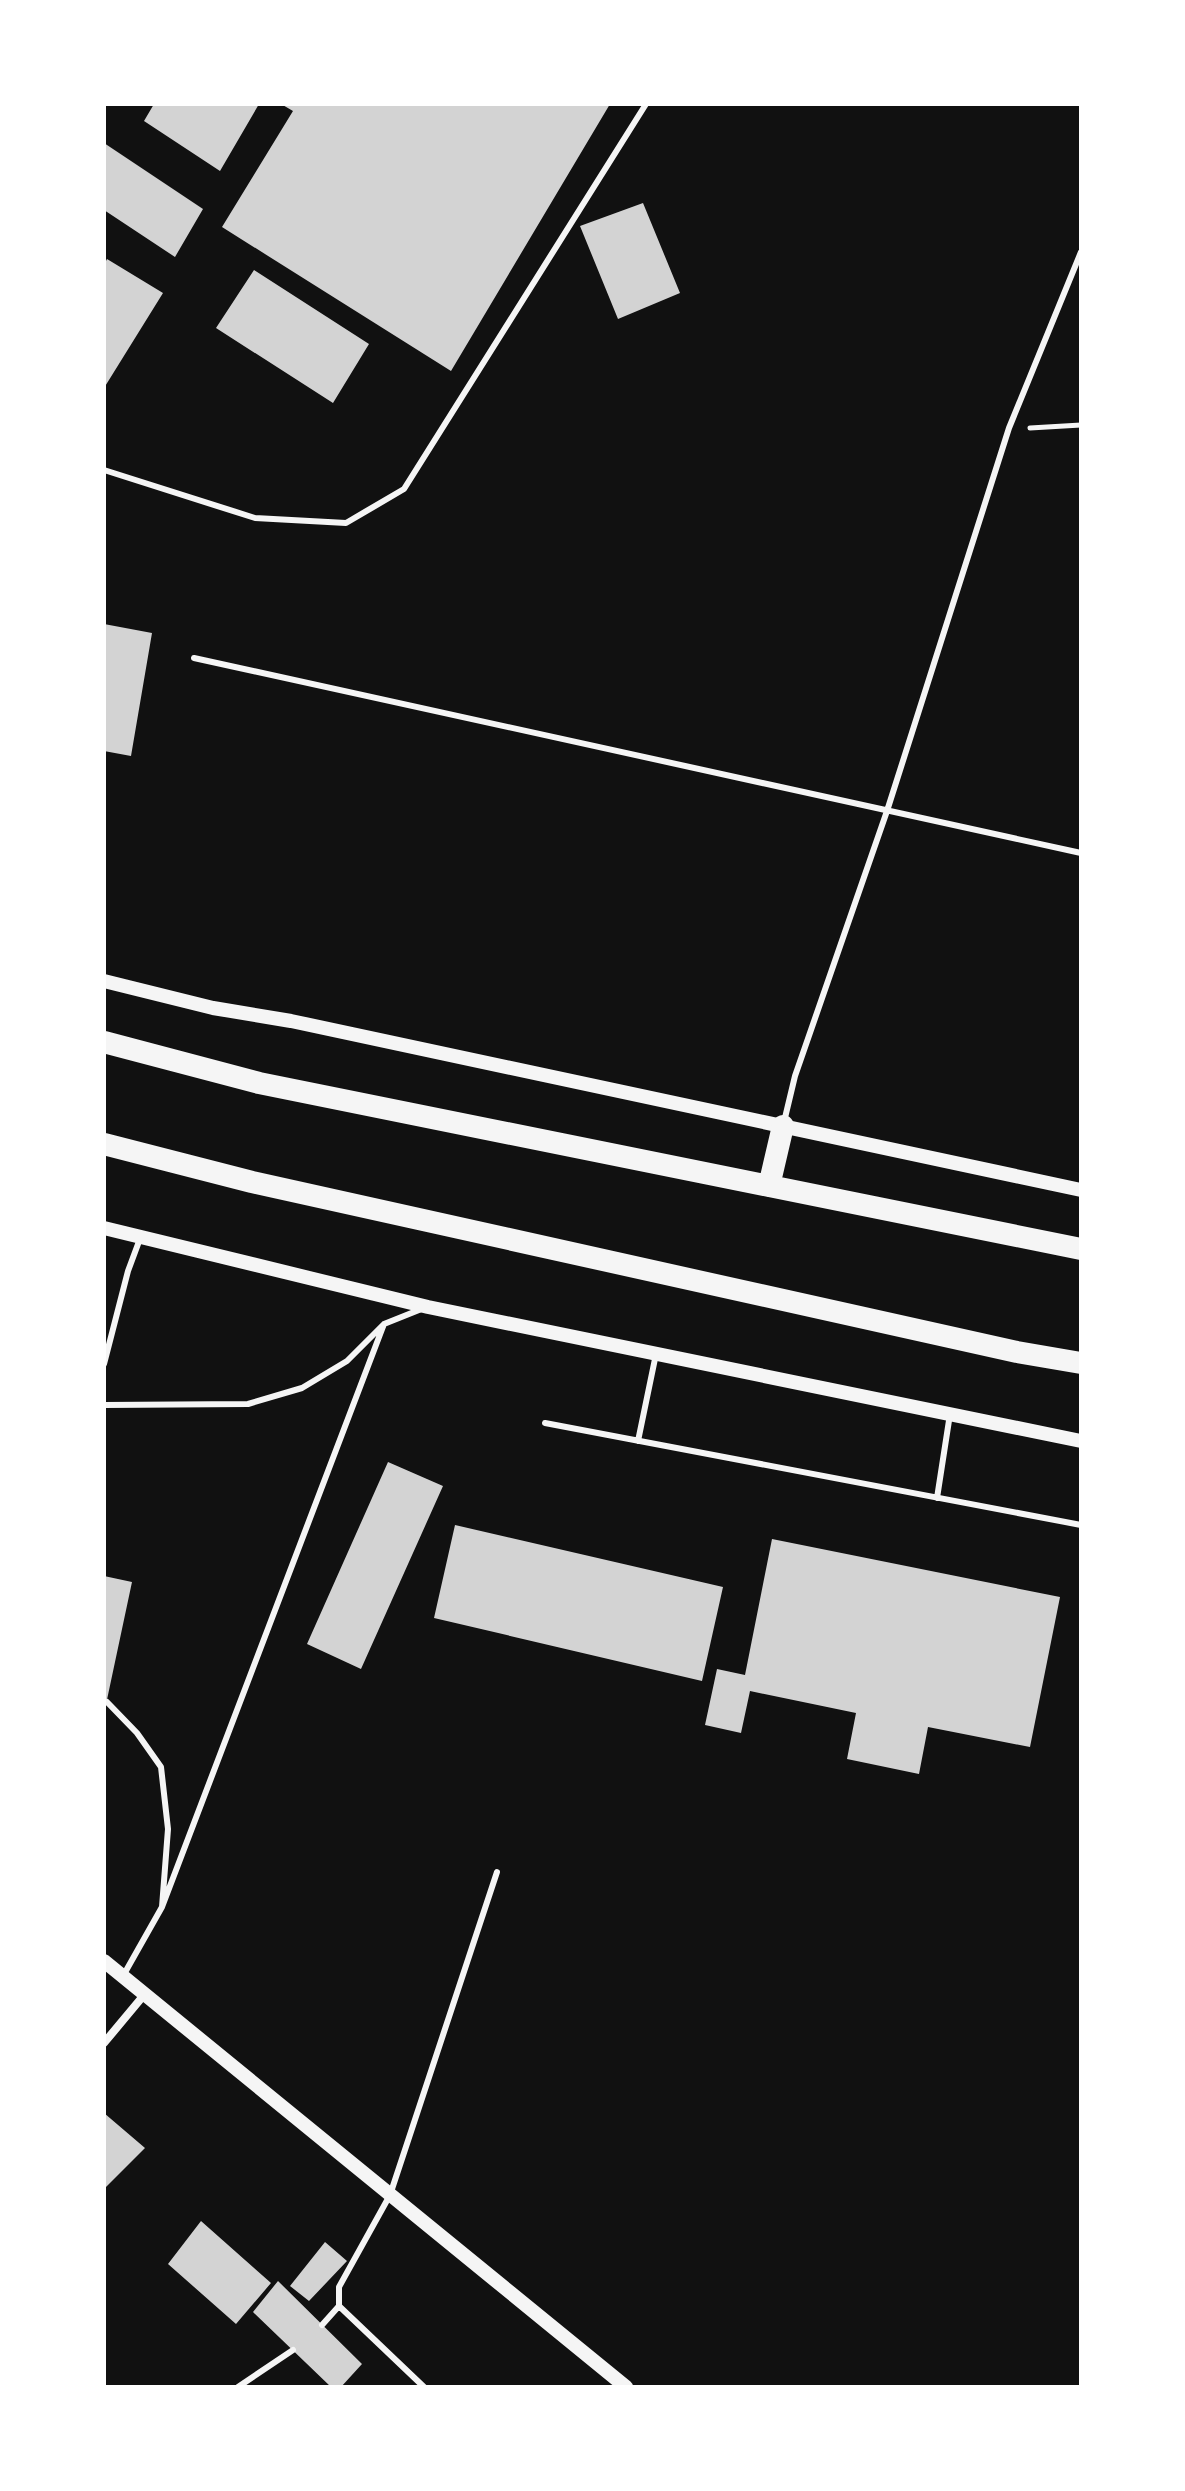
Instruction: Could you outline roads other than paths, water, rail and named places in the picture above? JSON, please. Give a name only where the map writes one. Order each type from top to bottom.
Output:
[{"type":"highway","points":[[104,1042],[259,1083],[1081,1249]]},
{"type":"highway","points":[[769,1186],[783,1126]]},
{"type":"highway","points":[[104,1144],[252,1182],[1017,1352],[1081,1363]]},
{"type":"street","points":[[104,981],[213,1008],[291,1021],[1081,1190]]},
{"type":"street","points":[[104,1228],[428,1307],[1081,1441]]},
{"type":"street","points":[[104,1961],[626,2387]]},
{"type":"street","points":[[104,2043],[144,1995]]},
{"type":"lane","points":[[104,470],[255,518],[346,523],[404,489],[646,104]]},
{"type":"lane","points":[[783,1126],[795,1076],[887,811],[1009,428],[1081,252]]},
{"type":"lane","points":[[194,658],[1081,853]]},
{"type":"lane","points":[[104,1364],[128,1271],[141,1236]]},
{"type":"lane","points":[[104,1405],[248,1404],[302,1388],[347,1361],[384,1324],[428,1307]]},
{"type":"lane","points":[[123,1977],[162,1907],[384,1324]]},
{"type":"lane","points":[[638,1441],[656,1354]]},
{"type":"lane","points":[[937,1498],[950,1414]]},
{"type":"lane","points":[[545,1423],[1081,1525]]},
{"type":"lane","points":[[107,1702],[137,1733],[161,1767],[168,1829],[162,1907]]},
{"type":"lane","points":[[322,2325],[339,2306],[339,2287],[390,2195],[497,1872]]},
{"type":"lane","points":[[339,2306],[424,2387]]},
{"type":"lane","points":[[238,2387],[293,2350]]}]
